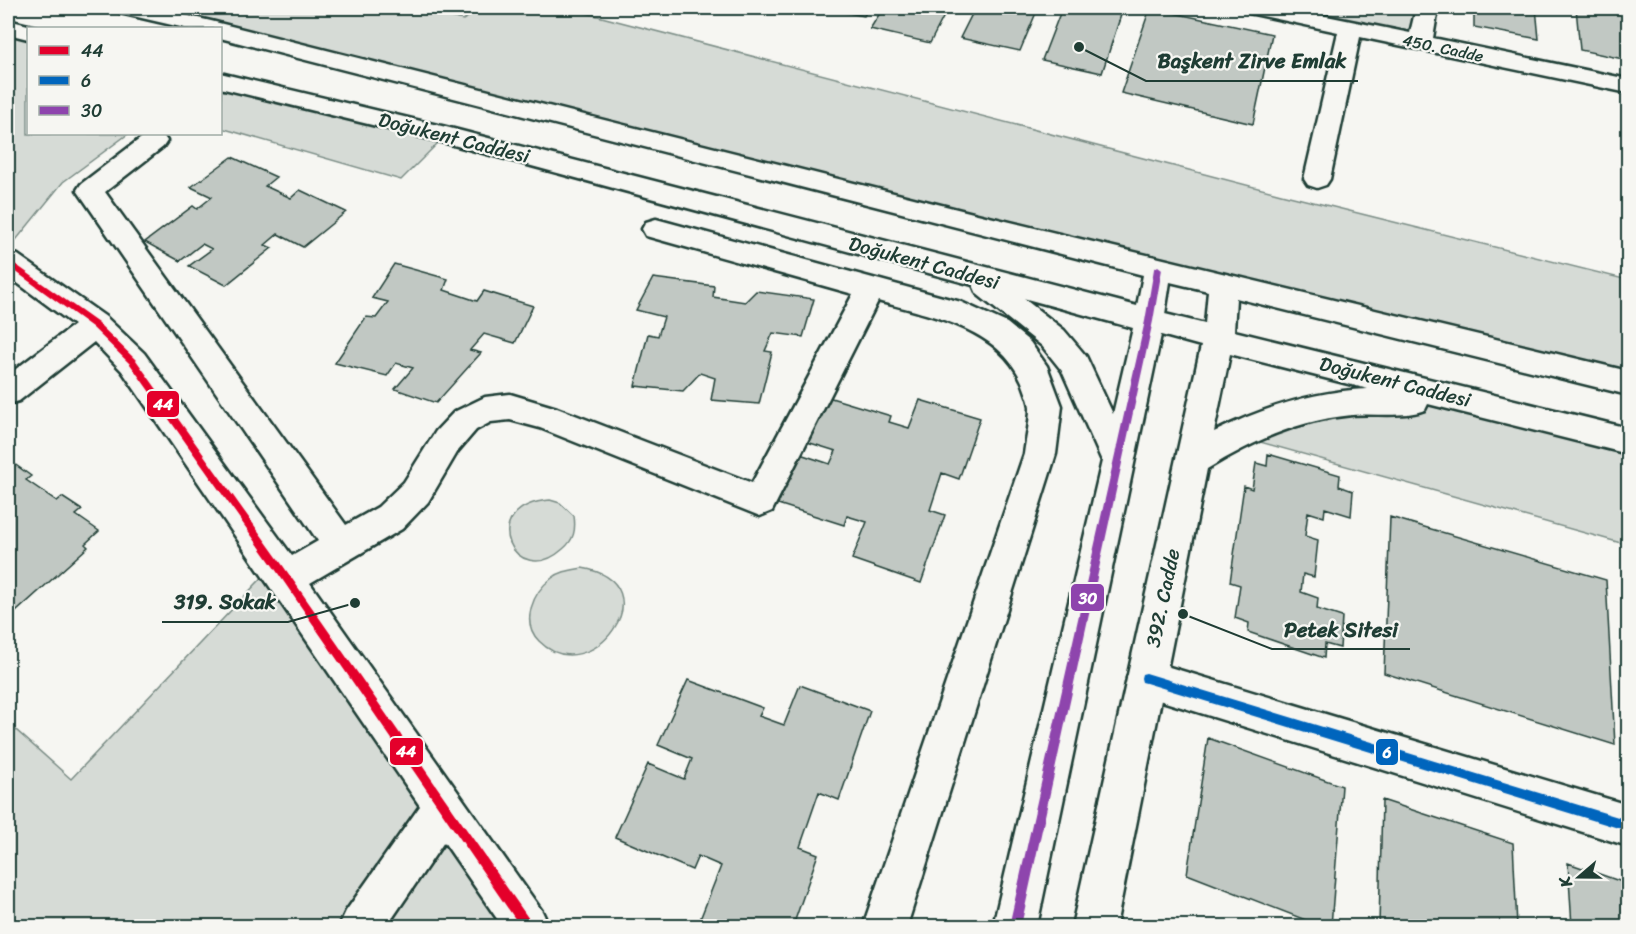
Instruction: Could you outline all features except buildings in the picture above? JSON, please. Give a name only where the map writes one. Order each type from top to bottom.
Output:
[{"type":"main road","points":[[128,8],[207,27]]},
{"type":"main road","name":"450. Cadde","points":[[1257,8],[1629,86]]},
{"type":"main road","points":[[1420,43],[1427,8]]},
{"type":"main road","points":[[8,27],[27,32]]},
{"type":"main road","points":[[1317,179],[1350,29]]},
{"type":"main road","points":[[222,32],[1158,269],[1629,383]]},
{"type":"main road","name":"Doğukent Caddesi","points":[[222,80],[446,135],[1218,339],[1629,441]]},
{"type":"main road","points":[[154,141],[90,190],[341,546]]},
{"type":"main road","points":[[656,229],[951,310],[996,331],[1019,350],[1036,375],[1046,406],[1040,454],[885,927]]},
{"type":"main road","points":[[8,262],[95,325],[133,362],[286,578],[527,927]]},
{"type":"main road","points":[[1015,927],[1149,321],[1158,269]]},
{"type":"main road","points":[[974,276],[1027,315],[1053,338],[1075,365],[1118,462]]},
{"type":"main road","name":"392. Cadde","points":[[1094,927],[1218,339],[1223,285]]},
{"type":"main road","points":[[286,578],[390,518],[416,492],[447,441],[465,421],[485,410],[510,407],[546,417],[760,501],[870,288]]},
{"type":"main road","points":[[8,392],[95,325]]},
{"type":"main road","points":[[1192,461],[1262,422],[1313,408],[1374,399],[1485,404]]},
{"type":"main road","points":[[1146,678],[1629,826]]},
{"type":"main road","points":[[362,927],[444,807]]},
{"type":"shaded area","points":[[128,8],[413,8],[463,20],[483,8],[567,8],[1281,194],[1628,280],[1628,383],[222,32],[222,27],[204,27]]},
{"type":"shaded area","points":[[1311,8],[1427,8],[1420,43],[1308,19]]},
{"type":"shaded area","points":[[8,27],[27,32],[27,135],[127,135],[63,182],[8,250]]},
{"type":"shaded area","points":[[222,80],[446,135],[401,180],[222,128]]},
{"type":"shaded area","points":[[1334,404],[1485,404],[1628,441],[1628,545],[1235,435]]},
{"type":"shaded area","points":[[550,500],[560,503],[574,516],[573,534],[570,542],[563,549],[546,559],[530,560],[518,554],[510,543],[508,529],[513,516],[527,506]]},
{"type":"shaded area","points":[[276,563],[527,926],[8,926],[8,723],[71,779]]},
{"type":"shaded area","points":[[582,568],[608,578],[620,593],[621,611],[613,630],[599,645],[580,654],[559,653],[539,641],[533,633],[530,625],[531,608],[539,591],[552,578],[563,572]]},
{"type":"transit line","name":"44","points":[[8,262],[95,325],[133,362],[276,563],[527,926]]},
{"type":"transit line","name":"30","points":[[1015,926],[1149,321],[1158,269]]},
{"type":"transit line","name":"6","points":[[1146,678],[1628,826]]},
{"type":"place","name":"Başkent Zirve Emlak","points":[[1079,47]]},
{"type":"place","name":"319. Sokak","points":[[355,603]]},
{"type":"place","name":"Petek Sitesi","points":[[1183,614]]}]
